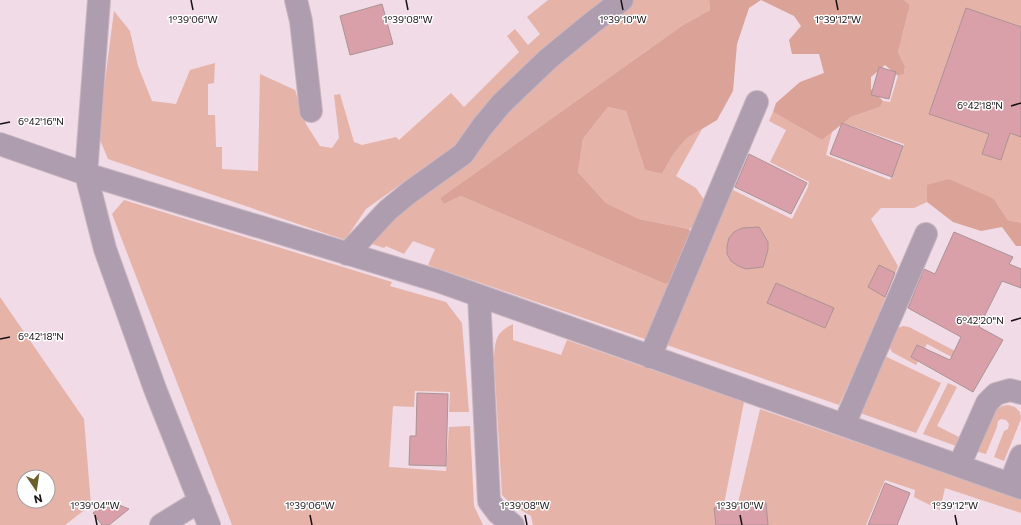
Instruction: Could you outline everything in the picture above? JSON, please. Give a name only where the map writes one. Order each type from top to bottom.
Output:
[{"type":"street","points":[[99,0],[86,174],[105,249],[155,389],[209,525]]},
{"type":"street","points":[[296,0],[301,21],[311,111]]},
{"type":"street","points":[[347,254],[388,210],[410,192],[463,154],[482,127],[501,104],[548,59],[622,0]]},
{"type":"street","points":[[650,357],[757,102]]},
{"type":"street","points":[[0,144],[86,174],[438,281],[1016,486],[1021,456]]},
{"type":"street","points":[[844,425],[926,234]]},
{"type":"street","points":[[479,296],[489,501],[498,513],[513,525]]},
{"type":"street","points":[[959,466],[987,403],[996,394],[1010,390],[1021,394]]},
{"type":"street","points":[[161,525],[200,501]]},
{"type":"shaded area","points":[[548,0],[611,0],[454,151],[401,184],[366,209],[345,240],[108,159],[98,135],[114,11],[130,31],[138,66],[152,101],[176,104],[190,70],[215,63],[214,83],[208,84],[208,115],[215,115],[216,147],[222,147],[222,169],[258,171],[260,74],[295,90],[306,124],[320,146],[332,148],[339,138],[334,95],[340,94],[354,142],[362,145],[396,137],[399,140],[451,93],[464,107],[519,52],[507,36],[515,29],[528,45],[540,34],[527,17]]},
{"type":"shaded area","points":[[625,0],[709,0],[710,10],[683,25],[440,198],[444,204],[461,196],[665,284],[673,282],[653,331],[645,339],[428,265],[435,249],[413,241],[404,254],[386,246],[384,248],[369,243],[394,210]]},
{"type":"shaded area","points":[[709,0],[761,0],[749,8],[737,44],[733,91],[717,120],[687,138],[674,153],[662,174],[645,170],[626,111],[608,107],[583,139],[578,172],[606,203],[639,219],[689,229],[697,248],[673,282],[665,284],[461,196],[444,204],[440,198],[683,25],[710,10]]},
{"type":"shaded area","points":[[761,0],[904,0],[910,5],[898,52],[905,66],[904,74],[898,76],[885,65],[871,77],[871,89],[883,101],[880,107],[851,117],[822,140],[773,112],[776,103],[800,82],[824,73],[819,54],[792,54],[789,40],[801,26],[794,16]]},
{"type":"shaded area","points":[[904,0],[1021,0],[1021,223],[1008,220],[994,199],[927,185],[927,202],[914,208],[881,208],[871,219],[898,266],[864,351],[839,405],[664,344],[733,190],[792,219],[808,187],[809,182],[770,162],[786,130],[769,121],[773,112],[822,140],[832,132],[826,155],[890,180],[904,144],[843,123],[851,117],[880,107],[883,101],[890,102],[898,76],[904,74],[905,66],[898,52],[910,5]]},
{"type":"shaded area","points":[[608,107],[626,111],[645,170],[662,174],[674,153],[687,138],[702,129],[676,176],[696,188],[707,204],[703,220],[689,229],[639,219],[606,203],[578,172],[583,139]]},
{"type":"shaded area","points":[[949,179],[994,199],[1008,220],[1021,223],[1021,246],[1016,246],[1002,227],[981,231],[953,222],[927,202],[927,185]]},
{"type":"shaded area","points":[[124,200],[392,282],[390,286],[446,302],[462,323],[469,412],[449,412],[450,392],[415,391],[414,407],[393,406],[389,467],[446,471],[449,427],[470,426],[474,506],[483,525],[232,525],[112,214]]},
{"type":"shaded area","points":[[0,297],[84,419],[91,505],[65,525],[0,525]]},
{"type":"shaded area","points":[[513,324],[513,340],[561,355],[567,340],[744,402],[724,504],[735,505],[738,503],[760,409],[1021,499],[1021,513],[945,488],[940,510],[914,497],[915,490],[885,480],[866,525],[533,525],[531,516],[512,505],[502,495],[494,353],[499,334]]},
{"type":"shaded area","points":[[903,326],[909,327],[976,362],[973,368],[927,344],[916,365],[892,352],[889,346],[898,328]]},
{"type":"shaded area","points":[[887,357],[941,383],[916,433],[860,413],[884,359]]},
{"type":"shaded area","points":[[948,383],[957,387],[937,426],[959,437],[956,446],[923,434]]},
{"type":"shaded area","points":[[1008,405],[1015,407],[1020,412],[1021,419],[1004,461],[994,457],[1004,431],[1008,429],[1009,424],[1006,420],[1001,419],[998,421],[986,454],[975,451],[996,410],[1002,406]]},
{"type":"building","points":[[382,4],[393,44],[350,55],[340,16]]},
{"type":"building","points":[[966,8],[1021,27],[1021,137],[1010,133],[1001,160],[982,154],[989,134],[929,114]]},
{"type":"building","points":[[879,67],[896,72],[889,99],[871,95]]},
{"type":"building","points":[[842,123],[903,146],[892,177],[830,154]]},
{"type":"building","points":[[749,154],[807,183],[791,214],[735,187]]},
{"type":"building","points":[[759,227],[768,242],[768,250],[763,267],[746,269],[738,266],[731,261],[727,254],[729,238],[734,232],[742,228]]},
{"type":"building","points":[[954,232],[1013,257],[1009,264],[1021,269],[1021,288],[1002,281],[979,327],[1003,340],[973,392],[911,357],[917,345],[950,360],[961,337],[908,308],[924,269],[935,274]]},
{"type":"building","points":[[879,265],[895,273],[885,297],[868,287]]},
{"type":"building","points":[[776,283],[834,308],[825,328],[767,303]]},
{"type":"building","points":[[417,393],[448,394],[446,466],[409,465],[410,436],[416,436]]},
{"type":"building","points":[[885,483],[910,493],[897,525],[868,525]]},
{"type":"building","points":[[109,501],[129,509],[109,525],[102,525],[93,513]]},
{"type":"building","points":[[766,503],[768,525],[716,525],[714,508]]}]
